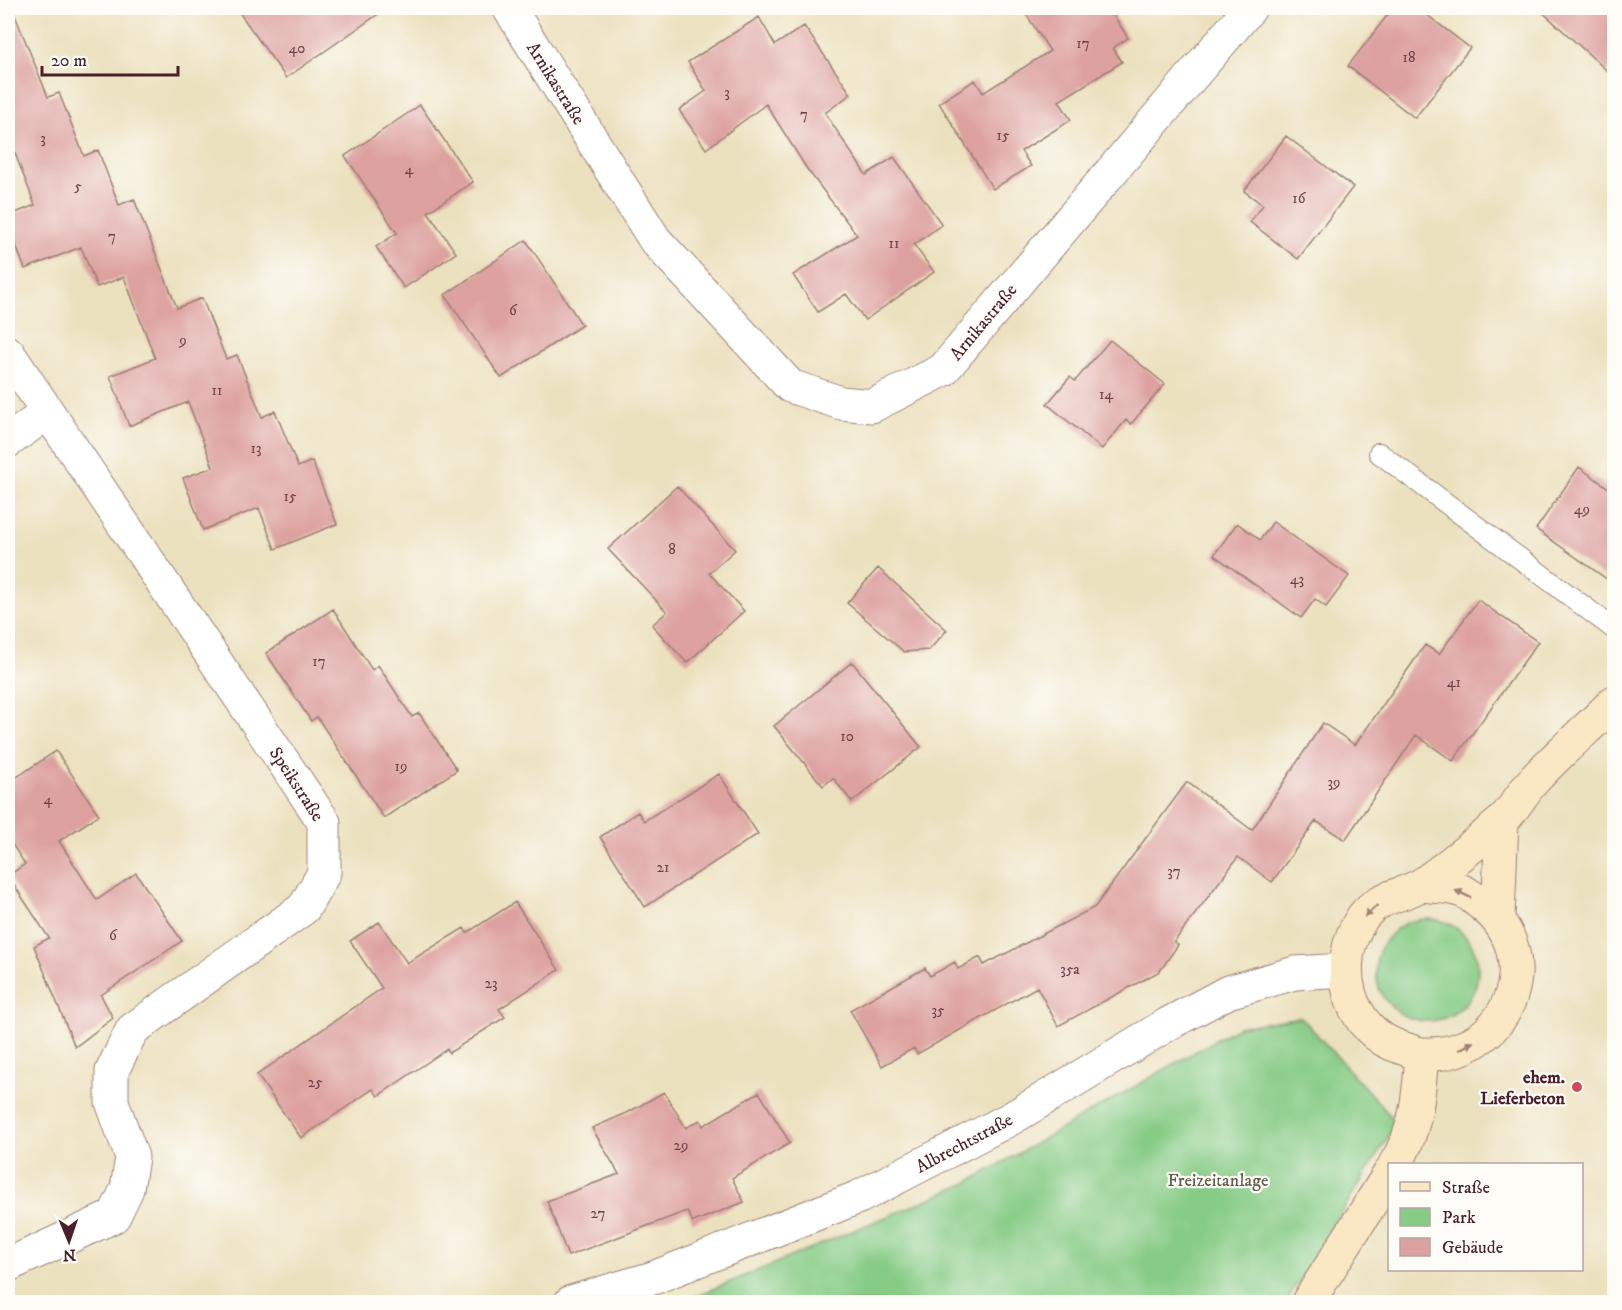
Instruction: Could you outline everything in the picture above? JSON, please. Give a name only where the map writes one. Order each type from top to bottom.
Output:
[{"type":"main road","points":[[1422,885],[1463,891],[1498,917],[1513,946],[1516,977],[1507,1009],[1487,1034],[1457,1051],[1422,1054],[1387,1044],[1367,1028],[1351,1001],[1345,970],[1350,940],[1363,916],[1385,897],[1422,885],[1502,821],[1532,781],[1611,714]]},
{"type":"main road","points":[[1498,917],[1502,821]]},
{"type":"main road","points":[[1396,1163],[1402,1153],[1417,1112],[1422,1054]]},
{"type":"main road","points":[[1308,1302],[1388,1175]]},
{"type":"street","name":"Arnikastraße","points":[[509,8],[655,240],[789,387],[841,403],[872,406],[943,370],[1250,8]]},
{"type":"street","name":"Speikstraße","points":[[8,353],[324,822],[324,873],[304,908],[132,1030],[112,1071],[112,1102],[132,1156],[127,1189],[114,1216],[8,1265]]},
{"type":"street","points":[[8,441],[47,413]]},
{"type":"street","name":"Albrechtstraße","points":[[571,1302],[653,1278],[859,1197],[1012,1118],[1168,1024],[1228,992],[1295,973],[1345,970]]},
{"type":"lane","points":[[1379,453],[1614,629]]},
{"type":"green space","points":[[1427,919],[1446,923],[1463,934],[1474,951],[1478,970],[1474,989],[1463,1006],[1446,1017],[1427,1021],[1408,1017],[1391,1006],[1380,989],[1376,970],[1380,951],[1391,934],[1408,923]]},
{"type":"green space","name":"Freizeitanlage","points":[[1301,1017],[1397,1123],[1286,1302],[682,1302],[967,1183],[1238,1027]]},
{"type":"building","points":[[8,8],[12,8],[48,97],[59,93],[84,156],[98,150],[119,205],[134,199],[177,308],[202,298],[226,359],[237,355],[262,417],[275,411],[298,467],[312,461],[337,524],[275,549],[259,508],[203,530],[183,478],[213,467],[188,402],[129,426],[110,376],[155,358],[124,277],[97,287],[81,247],[25,269],[8,225],[8,216],[35,205],[8,135]]},
{"type":"building","points":[[236,8],[387,8],[286,78]]},
{"type":"building","points":[[1022,8],[1109,8],[1128,38],[1113,48],[1122,62],[1059,101],[1071,120],[1021,151],[1031,166],[993,189],[939,103],[975,80],[983,93],[1050,51]]},
{"type":"building","points":[[1393,8],[1418,8],[1470,48],[1415,118],[1348,66]]},
{"type":"building","points":[[1538,8],[1614,8],[1614,77]]},
{"type":"building","points":[[759,17],[775,45],[804,26],[851,94],[825,113],[866,175],[894,157],[940,222],[941,225],[914,245],[934,272],[865,320],[846,294],[818,312],[793,275],[857,235],[807,169],[766,104],[706,149],[679,110],[706,91],[688,62]]},
{"type":"building","points":[[420,105],[473,182],[428,212],[456,253],[404,288],[376,247],[397,233],[345,156]]},
{"type":"building","points":[[1286,136],[1353,187],[1298,259],[1250,222],[1263,205],[1244,191]]},
{"type":"building","points":[[526,240],[582,325],[501,378],[445,295]]},
{"type":"building","points":[[1110,340],[1165,384],[1131,424],[1126,420],[1102,449],[1047,404],[1070,377],[1075,381]]},
{"type":"building","points":[[1579,467],[1614,492],[1614,584],[1536,529]]},
{"type":"building","points":[[677,486],[735,550],[709,573],[744,611],[687,663],[652,625],[667,612],[608,549]]},
{"type":"building","points":[[1273,522],[1349,576],[1326,607],[1315,599],[1301,618],[1214,555],[1237,523],[1260,540]]},
{"type":"building","points":[[878,568],[947,630],[929,650],[904,652],[847,603]]},
{"type":"building","points":[[1478,600],[1538,642],[1453,761],[1416,735],[1345,840],[1316,821],[1272,882],[1238,857],[1174,942],[1178,945],[1160,971],[1058,1026],[1037,987],[917,1054],[914,1048],[882,1066],[850,1010],[925,968],[930,976],[955,962],[958,969],[980,957],[984,965],[1095,907],[1187,782],[1252,830],[1323,723],[1355,745],[1425,645],[1439,654]]},
{"type":"building","points":[[333,609],[372,670],[378,665],[412,717],[419,713],[457,770],[384,818],[317,717],[311,721],[266,653]]},
{"type":"building","points":[[852,662],[921,747],[852,802],[833,778],[823,786],[774,726]]},
{"type":"building","points":[[56,751],[99,815],[59,841],[97,900],[136,873],[182,941],[101,995],[113,1018],[75,1047],[34,946],[49,938],[8,876],[25,864],[8,838],[8,783]]},
{"type":"building","points":[[719,774],[758,834],[645,907],[600,837],[638,812],[644,821]]},
{"type":"building","points":[[515,902],[559,970],[499,1009],[505,1017],[449,1053],[447,1049],[378,1096],[373,1089],[301,1138],[257,1075],[382,988],[350,941],[379,922],[407,963],[464,928],[467,933]]},
{"type":"building","points":[[664,1092],[686,1128],[700,1120],[703,1126],[759,1092],[790,1143],[732,1178],[744,1202],[693,1222],[687,1211],[568,1256],[547,1201],[619,1174],[592,1128],[629,1112]]},
{"type":"place","name":"ehem. Lieferbeton","points":[[1577,1087]]}]
